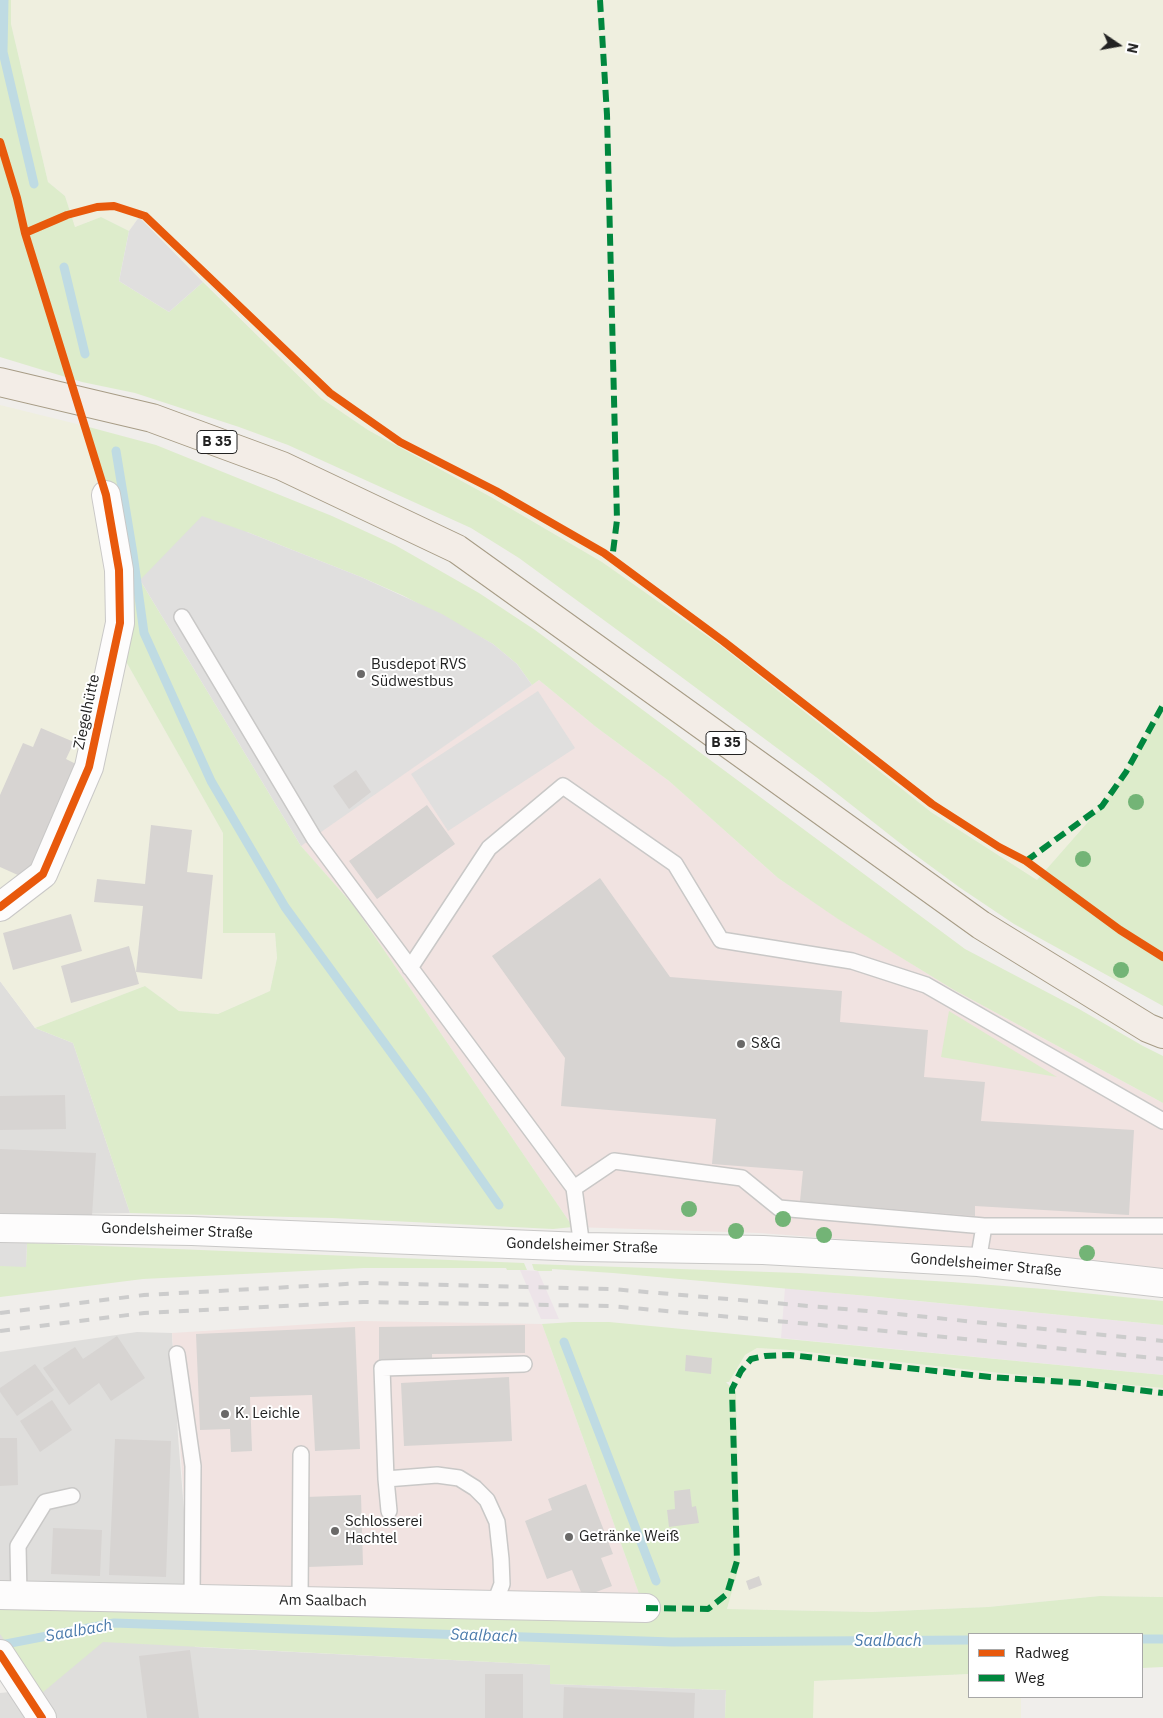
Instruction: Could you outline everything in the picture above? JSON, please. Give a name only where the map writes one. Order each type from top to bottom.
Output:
[{"type":"main road","name":"B 35","points":[[0,382],[152,418],[282,466],[457,549],[981,925],[1148,1028],[1163,1034]]},
{"type":"street","name":"Ziegelhütte","points":[[0,907],[43,874],[89,767],[120,623],[119,570],[106,495]]},
{"type":"street","name":"Gondelsheimer Straße","points":[[0,1228],[192,1231],[582,1247],[763,1250],[978,1262],[1163,1283]]},
{"type":"street","name":"Am Saalbach","points":[[9,1595],[646,1608]]},
{"type":"street","points":[[0,1654],[42,1718]]},
{"type":"lane","points":[[182,617],[314,838],[574,1188],[582,1247]]},
{"type":"lane","points":[[410,968],[489,848],[563,786],[675,864],[721,940],[852,961],[926,985],[1163,1121]]},
{"type":"lane","points":[[574,1188],[614,1161],[742,1178],[779,1208],[984,1226],[1163,1226]]},
{"type":"lane","points":[[978,1262],[984,1226]]},
{"type":"lane","points":[[176,1354],[192,1466],[192,1598]]},
{"type":"lane","points":[[389,1510],[382,1368],[524,1364]]},
{"type":"lane","points":[[300,1600],[301,1454]]},
{"type":"lane","points":[[386,1479],[437,1475],[459,1478],[475,1488],[487,1500],[497,1522],[501,1559],[502,1584],[494,1605]]},
{"type":"lane","points":[[9,1595],[18,1546],[45,1502],[72,1496]]},
{"type":"shaded area","points":[[139,217],[203,282],[169,312],[119,281],[129,231]]},
{"type":"shaded area","name":"Busdepot RVS Südwestbus","points":[[202,516],[361,577],[442,614],[493,644],[517,664],[532,685],[301,846],[140,580]]},
{"type":"shaded area","points":[[539,680],[596,727],[669,781],[778,878],[839,919],[954,990],[1163,1103],[1163,1269],[937,1246],[759,1233],[573,1227],[354,906],[300,845]]},
{"type":"shaded area","points":[[538,691],[575,748],[448,831],[411,774]]},
{"type":"shaded area","points":[[0,981],[35,1028],[73,1043],[130,1213],[0,1215]]},
{"type":"shaded area","points":[[0,1242],[27,1243],[26,1267],[0,1266]]},
{"type":"shaded area","points":[[520,1270],[538,1271],[559,1319],[541,1319]]},
{"type":"shaded area","points":[[785,1288],[1163,1325],[1163,1375],[781,1338]]},
{"type":"shaded area","points":[[361,1321],[542,1324],[647,1616],[192,1612],[172,1333]]},
{"type":"shaded area","points":[[137,1332],[172,1333],[178,1436],[195,1647],[551,1665],[550,1684],[726,1690],[725,1718],[0,1718],[0,1693],[10,1692],[0,1677],[0,1352]]},
{"type":"green space","points":[[0,0],[11,0],[11,24],[48,182],[65,196],[75,227],[101,217],[129,231],[119,281],[169,312],[203,282],[321,398],[368,430],[491,497],[602,562],[721,646],[931,812],[1037,880],[1102,806],[1126,772],[1163,705],[1163,1006],[1014,924],[959,887],[672,670],[519,558],[471,528],[288,445],[239,427],[135,393],[82,382],[0,357]]},
{"type":"green space","points":[[11,0],[1163,0],[1163,705],[1126,772],[1102,806],[1037,880],[931,812],[602,562],[491,497],[368,430],[321,398],[139,217],[129,231],[101,217],[75,227],[65,196],[48,182],[11,24]]},
{"type":"green space","points":[[0,405],[85,426],[106,495],[111,635],[223,833],[224,933],[275,933],[277,958],[270,991],[218,1014],[179,1011],[145,986],[35,1028],[0,981]]},
{"type":"green space","points":[[85,426],[156,445],[332,516],[395,545],[479,593],[535,630],[965,949],[1163,1056],[1163,1103],[954,990],[838,919],[778,878],[669,781],[596,727],[539,680],[532,685],[517,664],[493,644],[404,596],[247,532],[140,580],[301,846],[354,906],[573,1227],[553,1229],[332,1218],[130,1213],[73,1043],[35,1028],[145,986],[179,1011],[218,1014],[270,991],[277,958],[275,933],[223,933],[223,833],[111,635],[106,495]]},
{"type":"green space","points":[[949,1011],[1057,1077],[941,1057]]},
{"type":"green space","points":[[27,1243],[524,1263],[527,1270],[507,1270],[506,1268],[364,1268],[143,1279],[0,1297],[0,1266],[26,1266]]},
{"type":"green space","points":[[532,1264],[799,1273],[1044,1289],[1163,1301],[1163,1325],[613,1273],[552,1269],[552,1271],[538,1271],[534,1270]]},
{"type":"green space","points":[[609,1322],[1163,1375],[1163,1388],[757,1348],[745,1355],[729,1382],[726,1382],[736,1392],[740,1563],[727,1609],[871,1612],[988,1607],[1100,1596],[1163,1597],[1163,1667],[1143,1668],[1143,1633],[968,1633],[968,1674],[814,1681],[813,1718],[725,1718],[726,1690],[550,1684],[550,1665],[103,1642],[42,1693],[0,1634],[0,1608],[103,1612],[647,1616],[542,1324]]},
{"type":"green space","points":[[757,1348],[1163,1388],[1163,1597],[1100,1596],[988,1607],[871,1612],[727,1609],[740,1563],[736,1392],[729,1382],[745,1355]]},
{"type":"green space","points":[[968,1674],[968,1698],[1021,1698],[1021,1718],[813,1718],[813,1681]]},
{"type":"building","points":[[41,728],[74,742],[66,759],[80,766],[29,880],[0,867],[0,795],[23,743],[33,747]]},
{"type":"building","points":[[356,770],[371,792],[349,809],[333,786]]},
{"type":"building","points":[[427,805],[455,844],[377,899],[349,861]]},
{"type":"building","points":[[151,825],[192,830],[187,872],[213,875],[202,979],[136,972],[143,906],[94,902],[97,879],[145,884]]},
{"type":"building","name":"S&G","points":[[600,878],[670,977],[842,991],[840,1022],[928,1030],[924,1077],[985,1082],[981,1121],[1134,1130],[1129,1215],[975,1206],[975,1216],[800,1201],[803,1171],[712,1164],[716,1119],[561,1106],[565,1058],[492,956]]},
{"type":"building","points":[[71,914],[82,951],[13,970],[3,933]]},
{"type":"building","points":[[129,946],[139,984],[71,1003],[61,966]]},
{"type":"building","points":[[65,1095],[66,1129],[0,1130],[0,1096]]},
{"type":"building","points":[[0,1149],[96,1153],[92,1216],[0,1214]]},
{"type":"building","points":[[525,1325],[525,1353],[432,1354],[432,1359],[379,1360],[379,1327]]},
{"type":"building","points":[[355,1327],[360,1449],[315,1451],[312,1395],[250,1397],[252,1451],[231,1452],[230,1429],[200,1430],[196,1334]]},
{"type":"building","points":[[117,1336],[145,1378],[111,1401],[99,1383],[69,1405],[43,1368],[75,1347],[83,1359]]},
{"type":"building","points":[[686,1355],[712,1358],[711,1374],[685,1371]]},
{"type":"building","points":[[35,1364],[54,1390],[17,1416],[0,1392],[0,1388]]},
{"type":"building","points":[[509,1377],[512,1441],[404,1446],[401,1383]]},
{"type":"building","points":[[52,1400],[72,1430],[40,1452],[20,1421]]},
{"type":"building","points":[[0,1438],[17,1438],[18,1485],[0,1486]]},
{"type":"building","points":[[115,1439],[171,1441],[166,1577],[109,1575]]},
{"type":"building","name":"Getränke Weiß","points":[[586,1484],[613,1554],[601,1558],[612,1586],[583,1597],[572,1570],[547,1579],[525,1521],[552,1510],[548,1499]]},
{"type":"building","points":[[690,1489],[692,1507],[696,1506],[699,1523],[669,1527],[667,1510],[675,1509],[674,1491]]},
{"type":"building","name":"Schlosserei Hachtel","points":[[361,1495],[363,1565],[308,1567],[306,1497]]},
{"type":"building","points":[[53,1528],[102,1530],[100,1576],[51,1574]]},
{"type":"building","points":[[759,1576],[762,1585],[749,1590],[746,1581]]},
{"type":"building","points":[[190,1650],[199,1718],[147,1718],[139,1656]]},
{"type":"building","points":[[485,1674],[523,1674],[523,1718],[485,1718]]},
{"type":"building","points":[[564,1687],[695,1693],[694,1718],[563,1718]]},
{"type":"waterway","points":[[4,0],[3,52],[34,184]]},
{"type":"waterway","points":[[64,267],[85,354]]},
{"type":"waterway","points":[[116,451],[144,633],[211,781],[285,907],[423,1096],[499,1205]]},
{"type":"waterway","points":[[564,1342],[656,1581]]},
{"type":"waterway","name":"Saalbach","points":[[0,1645],[114,1623],[672,1642],[968,1640]]},
{"type":"waterway","name":"Saalbach","points":[[1143,1639],[1163,1639]]},
{"type":"railway","points":[[0,1313],[144,1295],[364,1283],[612,1289],[867,1311],[1163,1341]]},
{"type":"railway","points":[[0,1331],[144,1313],[363,1302],[610,1306],[1163,1359]]},
{"type":"marked path","points":[[600,0],[607,115],[617,520],[612,560]]},
{"type":"marked path","points":[[1026,861],[1102,806],[1126,772],[1163,705]]},
{"type":"marked path","points":[[646,1608],[708,1609],[727,1594],[737,1561],[732,1389],[741,1371],[751,1359],[765,1356],[790,1355],[990,1377],[1081,1383],[1163,1393]]},
{"type":"cycle path","points":[[0,142],[17,198],[25,233],[106,495],[119,570],[120,623],[89,767],[43,874],[0,907]]},
{"type":"cycle path","points":[[25,233],[67,215],[97,207],[114,206],[145,216],[330,393],[400,442],[496,491],[604,553],[723,641],[932,804],[999,847],[1026,861],[1120,930],[1163,957]]},
{"type":"cycle path","points":[[0,1654],[42,1718]]},
{"type":"place","name":"Busdepot RVS Südwestbus","points":[[361,674]]},
{"type":"place","name":"S&G","points":[[741,1044]]},
{"type":"place","name":"K. Leichle","points":[[225,1414]]},
{"type":"place","name":"Schlosserei Hachtel","points":[[335,1531]]},
{"type":"place","name":"Getränke Weiß","points":[[569,1537]]}]
